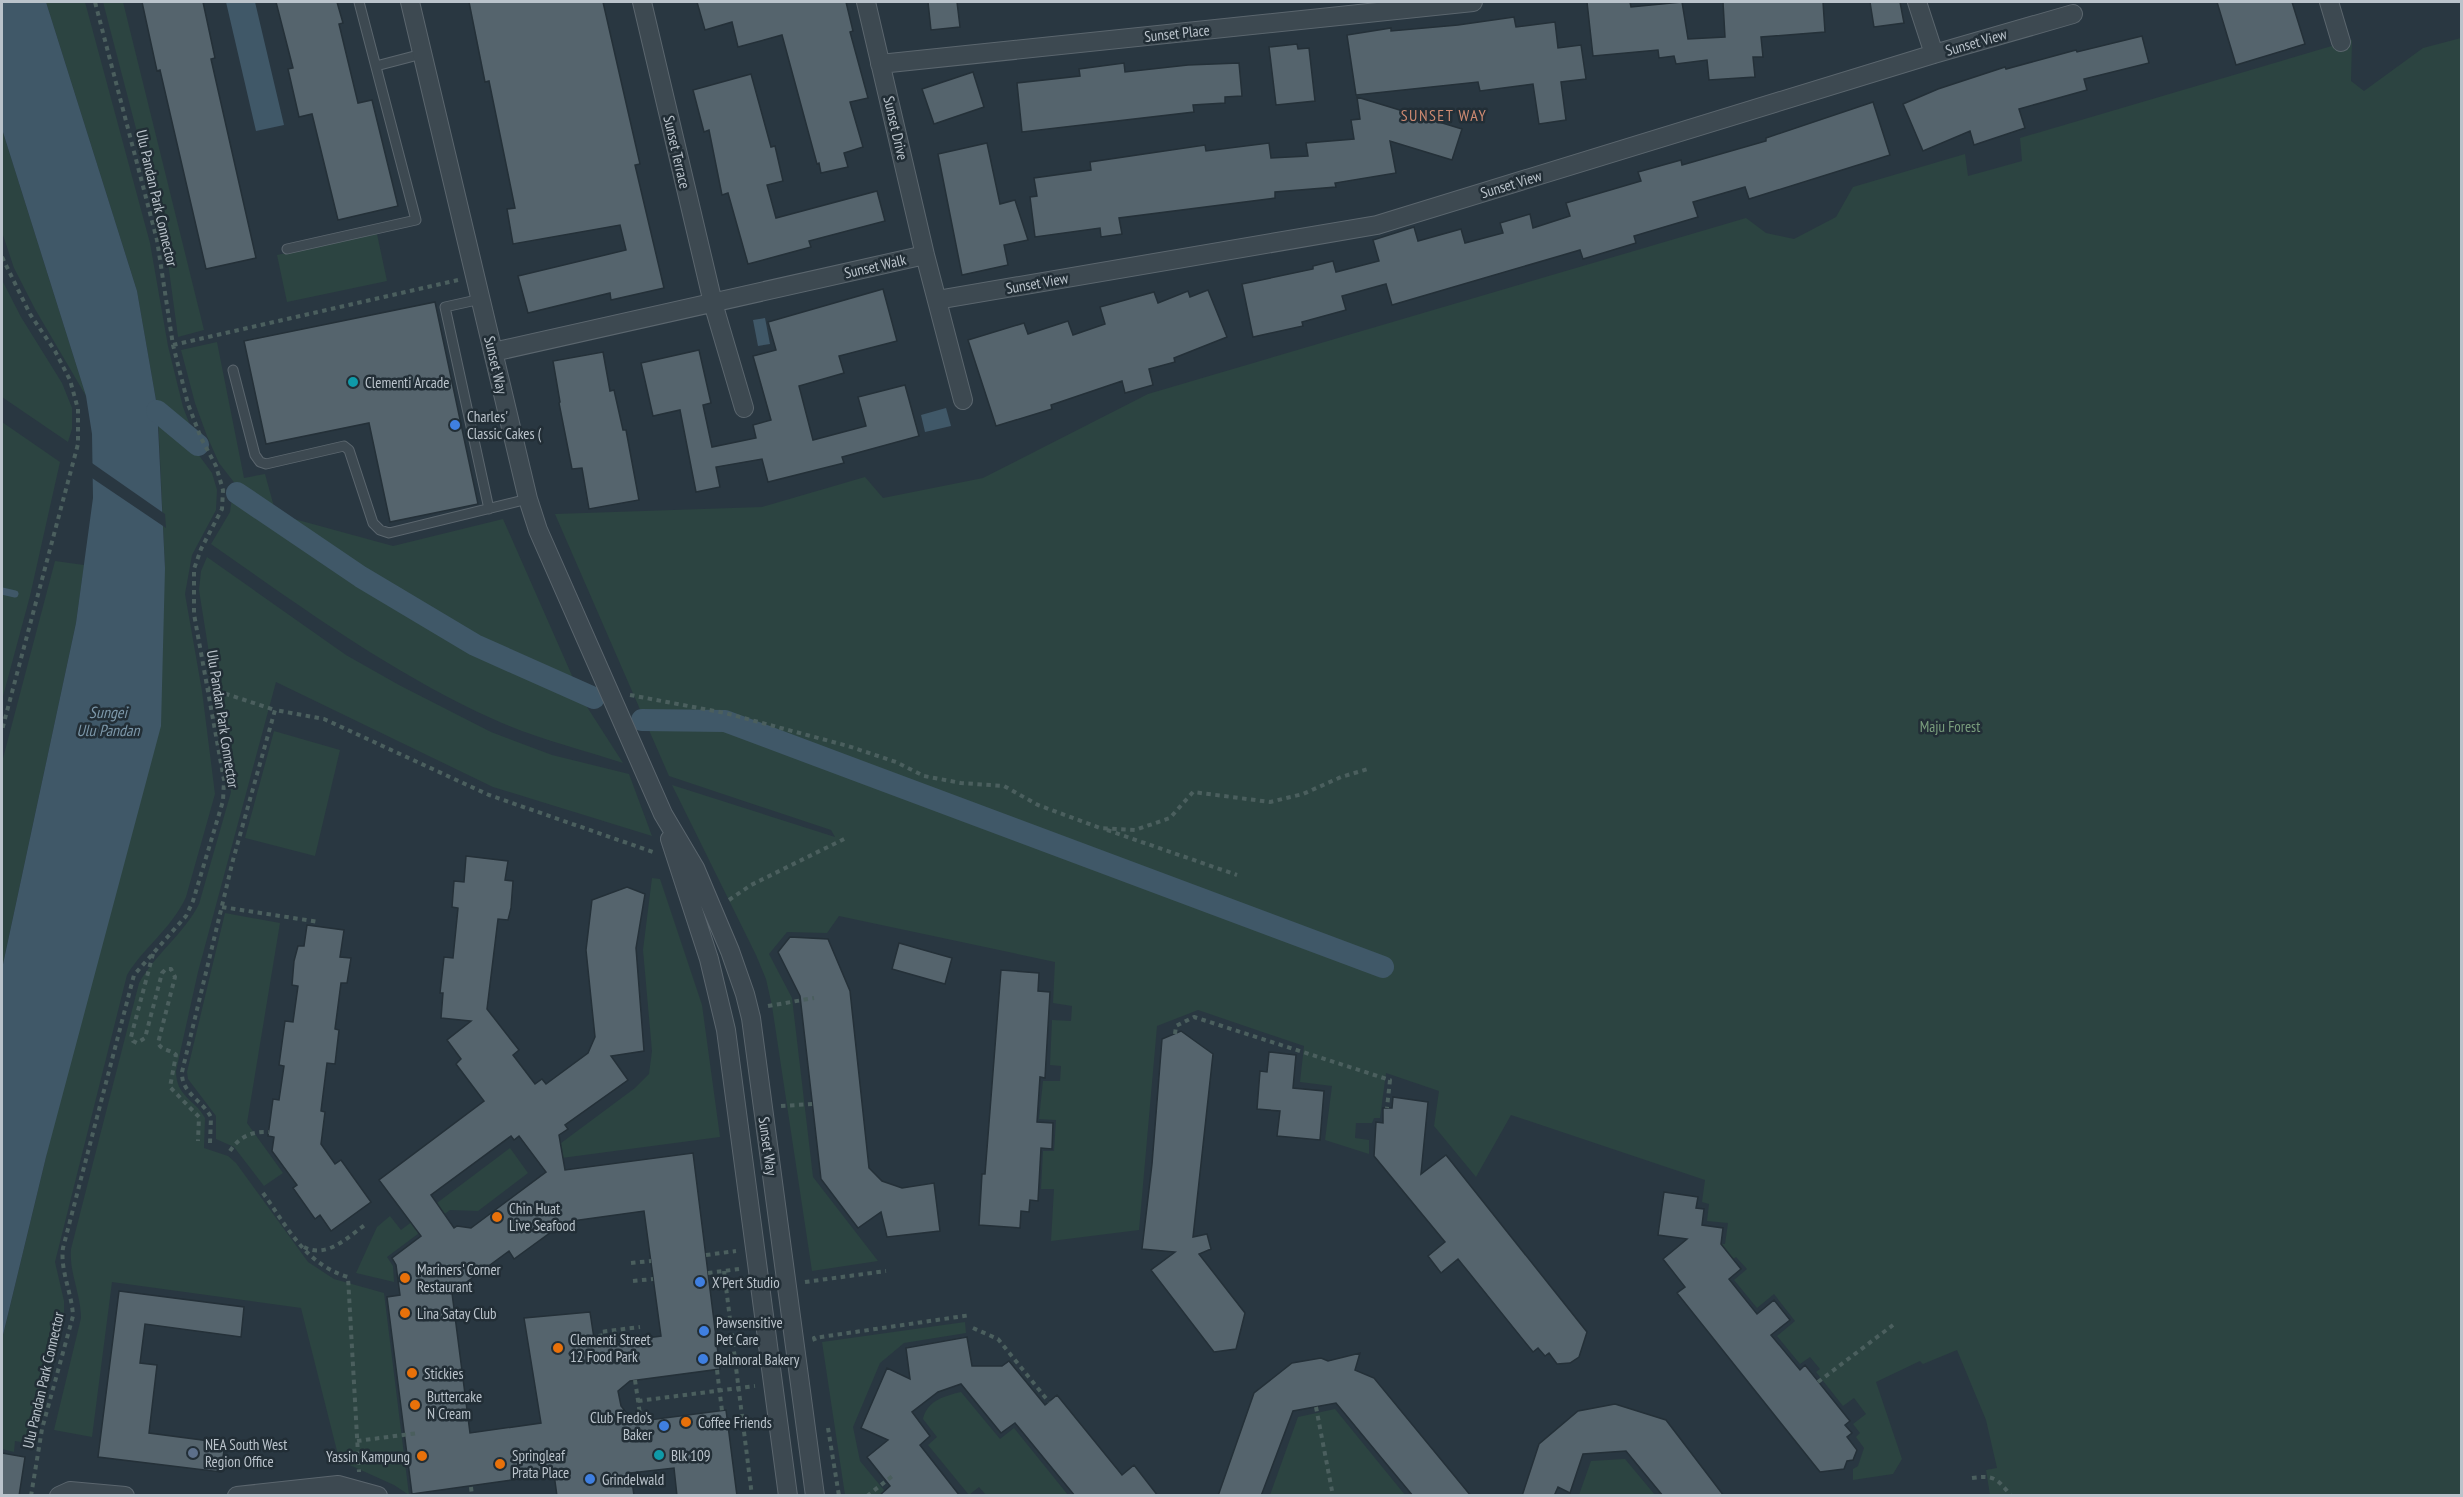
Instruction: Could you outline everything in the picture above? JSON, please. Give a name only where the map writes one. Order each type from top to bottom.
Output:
[{"type":"street","name":"Sunset Way","points":[[410,2],[528,500],[538,530],[663,814],[695,868],[745,994],[751,1018],[815,1496]]},
{"type":"street","name":"Sunset Terrace","points":[[642,2],[712,303]]},
{"type":"street","name":"Sunset Drive","points":[[866,2],[925,255]]},
{"type":"street","name":"Sunset Place","points":[[880,64],[1473,2]]},
{"type":"street","points":[[1917,2],[1934,54]]},
{"type":"street","points":[[2329,2],[2341,42]]},
{"type":"street","name":"Sunset View","points":[[937,300],[1377,225],[1934,54],[2073,14]]},
{"type":"street","name":"Sunset Walk","points":[[494,352],[925,255],[963,400]]},
{"type":"street","points":[[712,303],[744,408]]},
{"type":"street","name":"Sunset Way","points":[[663,814],[709,959],[726,1030],[788,1496]]},
{"type":"street","points":[[237,1496],[338,1485],[361,1489],[378,1496]]},
{"type":"street","points":[[59,1496],[70,1491],[85,1491],[125,1496]]},
{"type":"lane","points":[[287,249],[416,220],[358,2]]},
{"type":"lane","points":[[376,66],[422,54]]},
{"type":"lane","points":[[481,299],[445,307],[489,509]]},
{"type":"lane","points":[[233,370],[255,455],[260,462],[266,464],[344,446],[349,450],[373,523],[380,530],[389,533],[528,500]]},
{"type":"path","name":"Ulu Pandan Park Connector","points":[[31,1496],[42,1430],[73,1316],[62,1260],[63,1248],[134,975],[186,916],[193,901],[223,801],[224,780],[194,614],[192,588],[194,569],[201,549],[222,509],[223,490],[216,466],[201,438],[188,404],[173,345],[157,240],[95,2]]},
{"type":"path","points":[[2,256],[30,314],[55,351],[70,380],[78,409],[78,444],[2,730]]},
{"type":"path","points":[[173,345],[459,280]]},
{"type":"path","points":[[207,688],[275,710],[324,719],[489,795],[648,850],[675,856]]},
{"type":"path","points":[[630,702],[626,694],[725,712],[848,746],[896,762],[924,776],[961,783],[1004,786],[1038,806],[1237,875]]},
{"type":"path","points":[[210,1143],[211,1117],[182,1081],[222,907],[275,710]]},
{"type":"path","points":[[1100,828],[1135,830],[1170,818],[1193,792],[1270,802],[1303,795],[1341,777],[1368,769]]},
{"type":"path","points":[[714,911],[751,885],[846,838]]},
{"type":"path","points":[[222,907],[319,922]]},
{"type":"path","points":[[154,951],[131,1037],[137,1043],[145,1038],[162,973],[166,969],[171,969],[175,977],[158,1043],[163,1049],[172,1051],[176,1055],[170,1087],[199,1117],[198,1141]]},
{"type":"path","points":[[766,1007],[814,998]]},
{"type":"path","points":[[1175,1034],[1176,1026],[1194,1017],[1390,1080],[1387,1108]]},
{"type":"path","points":[[780,1106],[812,1104]]},
{"type":"path","points":[[230,1151],[243,1137],[252,1133],[268,1132]]},
{"type":"path","points":[[263,1193],[300,1245],[323,1268],[348,1277],[361,1489]]},
{"type":"path","points":[[300,1245],[312,1251],[325,1251],[366,1224]]},
{"type":"path","points":[[706,1255],[740,1251],[742,1269],[708,1273]]},
{"type":"path","points":[[631,1263],[651,1261]]},
{"type":"path","points":[[724,1271],[752,1496]]},
{"type":"path","points":[[787,1284],[886,1271]]},
{"type":"path","points":[[633,1281],[653,1279]]},
{"type":"path","points":[[816,1349],[814,1338],[971,1315]]},
{"type":"path","points":[[1818,1382],[1893,1325]]},
{"type":"path","points":[[602,1347],[600,1332],[640,1327]]},
{"type":"path","points":[[973,1328],[998,1339],[1049,1402]]},
{"type":"path","points":[[717,1370],[722,1411]]},
{"type":"path","points":[[755,1374],[757,1395]]},
{"type":"path","points":[[635,1380],[641,1421]]},
{"type":"path","points":[[638,1401],[756,1386]]},
{"type":"path","points":[[1316,1407],[1333,1496]]},
{"type":"path","points":[[826,1417],[839,1496]]},
{"type":"path","points":[[357,1441],[417,1432]]},
{"type":"path","points":[[867,1496],[895,1474]]},
{"type":"path","points":[[1972,1478],[1989,1476],[1996,1478],[2011,1496]]},
{"type":"path","points":[[471,1487],[472,1496]]},
{"type":"green space","points":[[46,2],[85,2],[150,243],[168,346],[183,407],[195,438],[157,406],[137,291]]},
{"type":"green space","points":[[103,2],[123,2],[204,330],[178,337],[165,240]]},
{"type":"green space","name":"Maju Forest","points":[[2461,38],[2461,1495],[1990,1495],[1986,1470],[1997,1468],[1986,1420],[1957,1350],[1923,1364],[1920,1361],[1876,1382],[1902,1459],[1893,1474],[1853,1480],[1853,1469],[1858,1466],[1864,1448],[1856,1437],[1860,1433],[1853,1424],[1866,1414],[1854,1398],[1843,1406],[1816,1372],[1820,1369],[1810,1357],[1800,1364],[1777,1336],[1795,1321],[1774,1294],[1757,1308],[1734,1280],[1747,1269],[1736,1257],[1726,1264],[1710,1243],[1725,1244],[1728,1223],[1707,1221],[1709,1204],[1702,1202],[1705,1180],[1511,1115],[1476,1177],[1434,1126],[1439,1091],[1386,1073],[1380,1118],[1374,1118],[1372,1123],[1356,1123],[1355,1138],[1369,1140],[1369,1154],[1325,1140],[1332,1086],[1300,1082],[1304,1046],[1198,1010],[1157,1026],[1139,1230],[1051,1241],[1054,1189],[1041,1189],[1043,1151],[1054,1151],[1056,1120],[1039,1119],[1043,1081],[1060,1081],[1061,1066],[1050,1065],[1052,1020],[1071,1021],[1072,1006],[1053,1003],[1055,962],[839,916],[827,933],[787,932],[769,954],[792,998],[813,1177],[878,1261],[812,1271],[766,979],[672,785],[835,837],[831,830],[669,776],[555,514],[762,507],[865,477],[883,498],[983,478],[1148,394],[1746,218],[1766,233],[1794,239],[1836,217],[1853,187],[1965,154],[1968,176],[2022,161],[2020,138],[2352,40],[2351,81],[2364,91],[2423,48]]},
{"type":"green space","points":[[2,129],[86,396],[14,268],[2,232]]},
{"type":"green space","points":[[377,234],[387,281],[287,302],[277,255]]},
{"type":"green space","points":[[2,280],[21,317],[62,383],[72,408],[72,429],[68,442],[2,397]]},
{"type":"green space","points":[[217,342],[244,478],[265,474],[276,514],[393,546],[503,519],[577,687],[475,641],[363,574],[240,490],[219,463],[207,436],[195,403],[181,350]]},
{"type":"green space","points":[[158,416],[195,450],[212,473],[217,490],[216,510],[192,555],[185,594],[202,691],[215,794],[186,897],[166,928],[141,955],[127,975],[55,1262],[64,1301],[64,1316],[27,1443],[15,1441],[14,1452],[2,1449],[2,1339],[46,1157],[165,568]]},
{"type":"green space","points":[[2,422],[60,462],[30,596],[2,700]]},
{"type":"green space","points":[[232,497],[358,581],[474,651],[580,696],[623,763],[541,738],[493,719],[419,681],[313,615],[211,544],[230,512]]},
{"type":"green space","points":[[207,557],[346,655],[399,685],[491,732],[552,755],[629,774],[652,836],[493,787],[276,682],[198,972],[176,1071],[177,1080],[179,1087],[205,1118],[204,1148],[228,1156],[236,1163],[308,1262],[334,1279],[384,1293],[409,1495],[394,1485],[343,1462],[338,1455],[301,1308],[112,1282],[92,1437],[54,1430],[81,1318],[71,1249],[139,983],[153,962],[186,925],[199,904],[231,792],[199,590],[201,571]]},
{"type":"green space","points":[[55,561],[84,565],[76,623],[2,969],[2,762]]},
{"type":"green space","points":[[274,731],[340,750],[315,856],[245,838]]},
{"type":"green space","points":[[652,878],[660,879],[702,1005],[720,1137],[554,1159],[549,1152],[635,1088],[649,1074],[652,1051],[643,950]]},
{"type":"green space","points":[[225,913],[280,923],[247,1123],[283,1173],[264,1186],[234,1147],[216,1139],[216,1116],[188,1079],[187,1072]]},
{"type":"green space","points":[[510,1148],[528,1173],[478,1211],[450,1210],[387,1257],[393,1266],[394,1282],[356,1273],[377,1227],[390,1216],[401,1230]]},
{"type":"green space","points":[[965,1322],[966,1333],[904,1343],[880,1363],[853,1427],[860,1461],[888,1495],[845,1495],[822,1342]]},
{"type":"green space","points":[[961,1392],[1000,1439],[1014,1428],[1068,1495],[986,1495],[979,1487],[969,1495],[928,1445],[937,1437],[923,1419],[932,1404]]},
{"type":"green space","points":[[1335,1409],[1405,1495],[1270,1495],[1298,1417]]},
{"type":"green space","points":[[1625,1459],[1655,1495],[1579,1495],[1591,1461]]},
{"type":"water","name":"Sungei Ulu Pandan","points":[[2,2],[46,2],[137,291],[157,406],[165,568],[161,726],[46,1157],[2,1339],[2,969],[76,623],[93,498],[92,434],[86,396],[2,129]]},
{"type":"water","points":[[226,2],[255,2],[284,125],[256,131]]},
{"type":"water","points":[[765,318],[770,344],[758,346],[753,320]]},
{"type":"water","points":[[946,408],[951,426],[925,432],[921,415]]},
{"type":"pier","points":[[89,461],[165,514],[166,528],[89,476]]},
{"type":"building","points":[[142,2],[203,2],[215,58],[211,59],[256,258],[206,269]]},
{"type":"building","points":[[276,2],[337,2],[343,23],[339,24],[358,103],[372,100],[398,206],[338,220],[312,114],[299,117],[288,69],[293,68]]},
{"type":"building","points":[[469,2],[603,2],[640,164],[635,165],[664,288],[611,300],[610,293],[528,313],[518,276],[626,250],[620,225],[513,244],[507,209],[515,208],[489,81],[485,82]]},
{"type":"building","points":[[697,2],[846,2],[853,31],[850,32],[868,98],[850,102],[863,147],[844,153],[848,167],[821,173],[782,35],[738,47],[732,22],[705,30]]},
{"type":"building","points":[[928,2],[957,2],[960,27],[931,30]]},
{"type":"building","points":[[1587,2],[1630,2],[1631,7],[1682,2],[1688,39],[1725,37],[1723,2],[1823,2],[1825,32],[1761,37],[1763,57],[1753,57],[1755,77],[1709,80],[1707,60],[1676,64],[1674,56],[1659,58],[1658,50],[1593,56]]},
{"type":"building","points":[[1870,2],[1900,2],[1904,23],[1874,27]]},
{"type":"building","points":[[2217,2],[2292,2],[2305,44],[2236,65]]},
{"type":"building","points":[[1514,17],[1516,27],[1555,22],[1558,48],[1581,45],[1586,79],[1561,82],[1566,120],[1539,124],[1533,84],[1480,91],[1478,82],[1356,95],[1347,35],[1391,28],[1391,31]]},
{"type":"building","points":[[2142,36],[2149,63],[2084,79],[2087,90],[2019,109],[2025,128],[1974,145],[1970,131],[1923,151],[1903,104],[1938,89],[2005,67],[2006,69],[2076,50],[2077,52]]},
{"type":"building","points":[[1297,44],[1298,49],[1309,48],[1315,101],[1276,105],[1269,47]]},
{"type":"building","points":[[1124,63],[1125,72],[1188,65],[1239,63],[1242,96],[1225,97],[1225,103],[1193,105],[1194,112],[1022,132],[1017,83],[1080,76],[1079,69]]},
{"type":"building","points":[[973,72],[984,107],[934,124],[922,89]]},
{"type":"building","points":[[751,74],[771,147],[775,146],[783,181],[767,185],[776,218],[877,191],[885,221],[809,241],[811,247],[748,264],[728,193],[722,195],[709,130],[704,132],[693,90]]},
{"type":"building","points":[[1357,97],[1462,129],[1452,160],[1390,141],[1396,173],[1335,183],[1336,187],[1275,192],[1275,198],[1119,218],[1122,234],[1101,237],[1100,228],[1035,237],[1030,197],[1037,196],[1034,178],[1091,170],[1090,162],[1205,145],[1206,151],[1269,143],[1271,158],[1308,156],[1306,143],[1354,139],[1351,120],[1360,119]]},
{"type":"building","points":[[1873,102],[1890,155],[1749,199],[1745,187],[1693,202],[1698,217],[1634,236],[1636,243],[1583,259],[1580,250],[1392,305],[1386,284],[1342,296],[1346,310],[1302,322],[1303,326],[1253,337],[1242,284],[1313,269],[1313,266],[1333,261],[1336,272],[1379,261],[1373,240],[1414,227],[1418,241],[1461,229],[1465,243],[1503,233],[1500,223],[1530,214],[1533,228],[1570,216],[1566,203],[1641,181],[1638,172],[1681,160],[1682,165],[1766,141],[1766,138]]},
{"type":"building","points":[[987,143],[1000,204],[1015,200],[1028,240],[1004,245],[1008,265],[962,275],[938,154]]},
{"type":"building","points":[[883,289],[897,341],[839,356],[844,373],[799,386],[813,440],[866,426],[858,397],[905,385],[919,436],[842,457],[844,463],[768,482],[762,459],[716,467],[720,487],[696,492],[680,410],[653,416],[641,363],[699,350],[711,403],[703,405],[712,447],[756,438],[753,425],[771,420],[753,356],[776,350],[768,322]]},
{"type":"building","points":[[1208,290],[1227,337],[1174,358],[1175,362],[1149,369],[1153,385],[1125,393],[1122,381],[1051,405],[1052,409],[996,426],[968,340],[1024,323],[1028,334],[1068,321],[1073,335],[1105,324],[1100,307],[1154,292],[1158,303],[1188,291],[1190,297]]},
{"type":"building","name":"Clementi Arcade","points":[[435,302],[478,504],[390,522],[369,423],[266,444],[244,341]]},
{"type":"building","points":[[603,352],[610,391],[614,390],[623,430],[626,430],[639,500],[589,509],[582,468],[572,469],[553,361]]},
{"type":"building","points":[[466,856],[508,861],[505,880],[513,881],[511,908],[508,920],[498,919],[487,1009],[519,1050],[513,1055],[535,1084],[542,1079],[546,1084],[588,1053],[595,1037],[586,950],[592,900],[627,887],[645,894],[636,948],[644,1051],[611,1056],[628,1080],[565,1125],[568,1129],[559,1135],[565,1170],[693,1153],[720,1369],[630,1381],[618,1391],[621,1406],[634,1422],[726,1410],[737,1496],[677,1496],[674,1468],[631,1473],[634,1496],[557,1496],[554,1474],[412,1494],[387,1297],[400,1295],[396,1265],[392,1258],[421,1236],[379,1180],[484,1101],[456,1064],[461,1059],[447,1040],[471,1021],[441,1018],[443,993],[440,993],[444,957],[453,958],[458,908],[452,907],[454,881],[464,882]],"holes":[[[511,1136],[514,1140],[519,1136],[546,1172],[471,1228],[457,1226],[454,1228],[431,1195]],[[644,1211],[661,1336],[595,1345],[590,1312],[524,1318],[541,1423],[470,1433],[452,1293],[509,1251],[514,1259],[565,1222]]]},
{"type":"building","points":[[307,925],[344,930],[340,957],[351,958],[347,983],[341,983],[335,1029],[339,1030],[335,1064],[327,1063],[321,1111],[325,1112],[321,1144],[335,1164],[341,1160],[371,1202],[331,1231],[320,1215],[315,1219],[293,1188],[297,1185],[272,1151],[274,1137],[268,1136],[273,1099],[279,1100],[284,1066],[279,1065],[285,1021],[293,1022],[298,986],[292,985],[294,961],[298,946],[304,946]]},
{"type":"building","points":[[790,937],[828,939],[850,991],[869,1168],[882,1181],[902,1188],[934,1183],[940,1231],[887,1237],[881,1212],[858,1228],[821,1179],[800,996],[778,952]]},
{"type":"building","points":[[899,943],[952,958],[945,984],[892,969]]},
{"type":"building","points":[[1001,970],[1039,973],[1038,991],[1050,992],[1045,1078],[1040,1077],[1037,1122],[1053,1123],[1052,1149],[1041,1148],[1038,1201],[1030,1200],[1029,1212],[1021,1211],[1020,1228],[979,1225]]},
{"type":"building","points":[[1181,1031],[1213,1054],[1193,1237],[1207,1234],[1211,1249],[1199,1254],[1245,1313],[1236,1349],[1214,1352],[1151,1270],[1175,1252],[1142,1249],[1152,1164],[1162,1039]]},
{"type":"building","points":[[1269,1052],[1296,1055],[1293,1088],[1324,1091],[1320,1140],[1277,1136],[1280,1111],[1257,1109],[1260,1071],[1267,1072]]},
{"type":"building","points":[[1393,1097],[1428,1102],[1421,1174],[1446,1155],[1587,1332],[1579,1357],[1570,1363],[1557,1364],[1549,1353],[1545,1356],[1538,1348],[1533,1352],[1458,1259],[1441,1273],[1428,1256],[1445,1242],[1374,1156],[1376,1122],[1383,1123],[1383,1108],[1392,1108]]},
{"type":"building","points":[[1664,1192],[1698,1197],[1696,1208],[1704,1209],[1702,1225],[1723,1228],[1721,1244],[1741,1269],[1729,1279],[1757,1314],[1774,1300],[1790,1320],[1771,1335],[1800,1370],[1805,1365],[1850,1421],[1845,1425],[1852,1433],[1847,1437],[1857,1450],[1853,1460],[1847,1461],[1844,1469],[1820,1472],[1677,1293],[1685,1287],[1663,1259],[1687,1239],[1658,1235]]},
{"type":"building","points":[[119,1291],[244,1307],[241,1337],[145,1324],[140,1363],[157,1365],[149,1433],[225,1443],[221,1472],[98,1457]]},
{"type":"building","points":[[967,1337],[972,1366],[1002,1366],[1009,1361],[1045,1405],[1057,1395],[1122,1475],[1134,1465],[1158,1496],[1075,1496],[1015,1423],[1001,1433],[961,1384],[938,1392],[912,1412],[930,1436],[920,1445],[960,1496],[879,1496],[890,1486],[867,1457],[888,1440],[861,1428],[887,1368],[910,1379],[906,1348]]},
{"type":"building","points":[[1360,1353],[1355,1370],[1374,1378],[1471,1496],[1413,1496],[1336,1403],[1293,1411],[1261,1496],[1218,1496],[1254,1393],[1292,1363],[1321,1358],[1328,1361]]},
{"type":"building","points":[[1615,1404],[1666,1420],[1724,1496],[1663,1496],[1626,1451],[1583,1454],[1570,1493],[1558,1487],[1554,1496],[1522,1496],[1539,1444],[1578,1411]]},
{"type":"building","points":[[2,1453],[25,1457],[19,1496],[2,1496]]},
{"type":"waterway","points":[[157,411],[198,445]]},
{"type":"waterway","points":[[237,493],[361,577],[475,645],[594,698]]},
{"type":"waterway","points":[[2,591],[15,594]]},
{"type":"waterway","points":[[642,720],[725,721],[1383,967]]},
{"type":"place","name":"Clementi Arcade","points":[[353,382]]},
{"type":"place","name":"Charles' Classic Cakes (","points":[[455,425]]},
{"type":"place","name":"Chin Huat Live Seafood","points":[[497,1217]]},
{"type":"place","name":"Mariners' Corner Restaurant","points":[[405,1278]]},
{"type":"place","name":"X'Pert Studio","points":[[700,1282]]},
{"type":"place","name":"Lina Satay Club","points":[[405,1313]]},
{"type":"place","name":"Pawsensitive Pet Care","points":[[704,1331]]},
{"type":"place","name":"Clementi Street 12 Food Park","points":[[558,1348]]},
{"type":"place","name":"Balmoral Bakery","points":[[703,1359]]},
{"type":"place","name":"Stickies","points":[[412,1373]]},
{"type":"place","name":"Buttercake N Cream","points":[[415,1405]]},
{"type":"place","name":"Coffee Friends","points":[[686,1422]]},
{"type":"place","name":"Club Fredo’s Baker","points":[[664,1426]]},
{"type":"place","name":"NEA South West Region Office","points":[[193,1453]]},
{"type":"place","name":"Blk 109","points":[[659,1455]]},
{"type":"place","name":"Yassin Kampung","points":[[422,1456]]},
{"type":"place","name":"Springleaf Prata Place","points":[[500,1464]]},
{"type":"place","name":"Grindelwald","points":[[590,1479]]},
{"type":"district","name":"SUNSET WAY","points":[[1444,115]]}]
